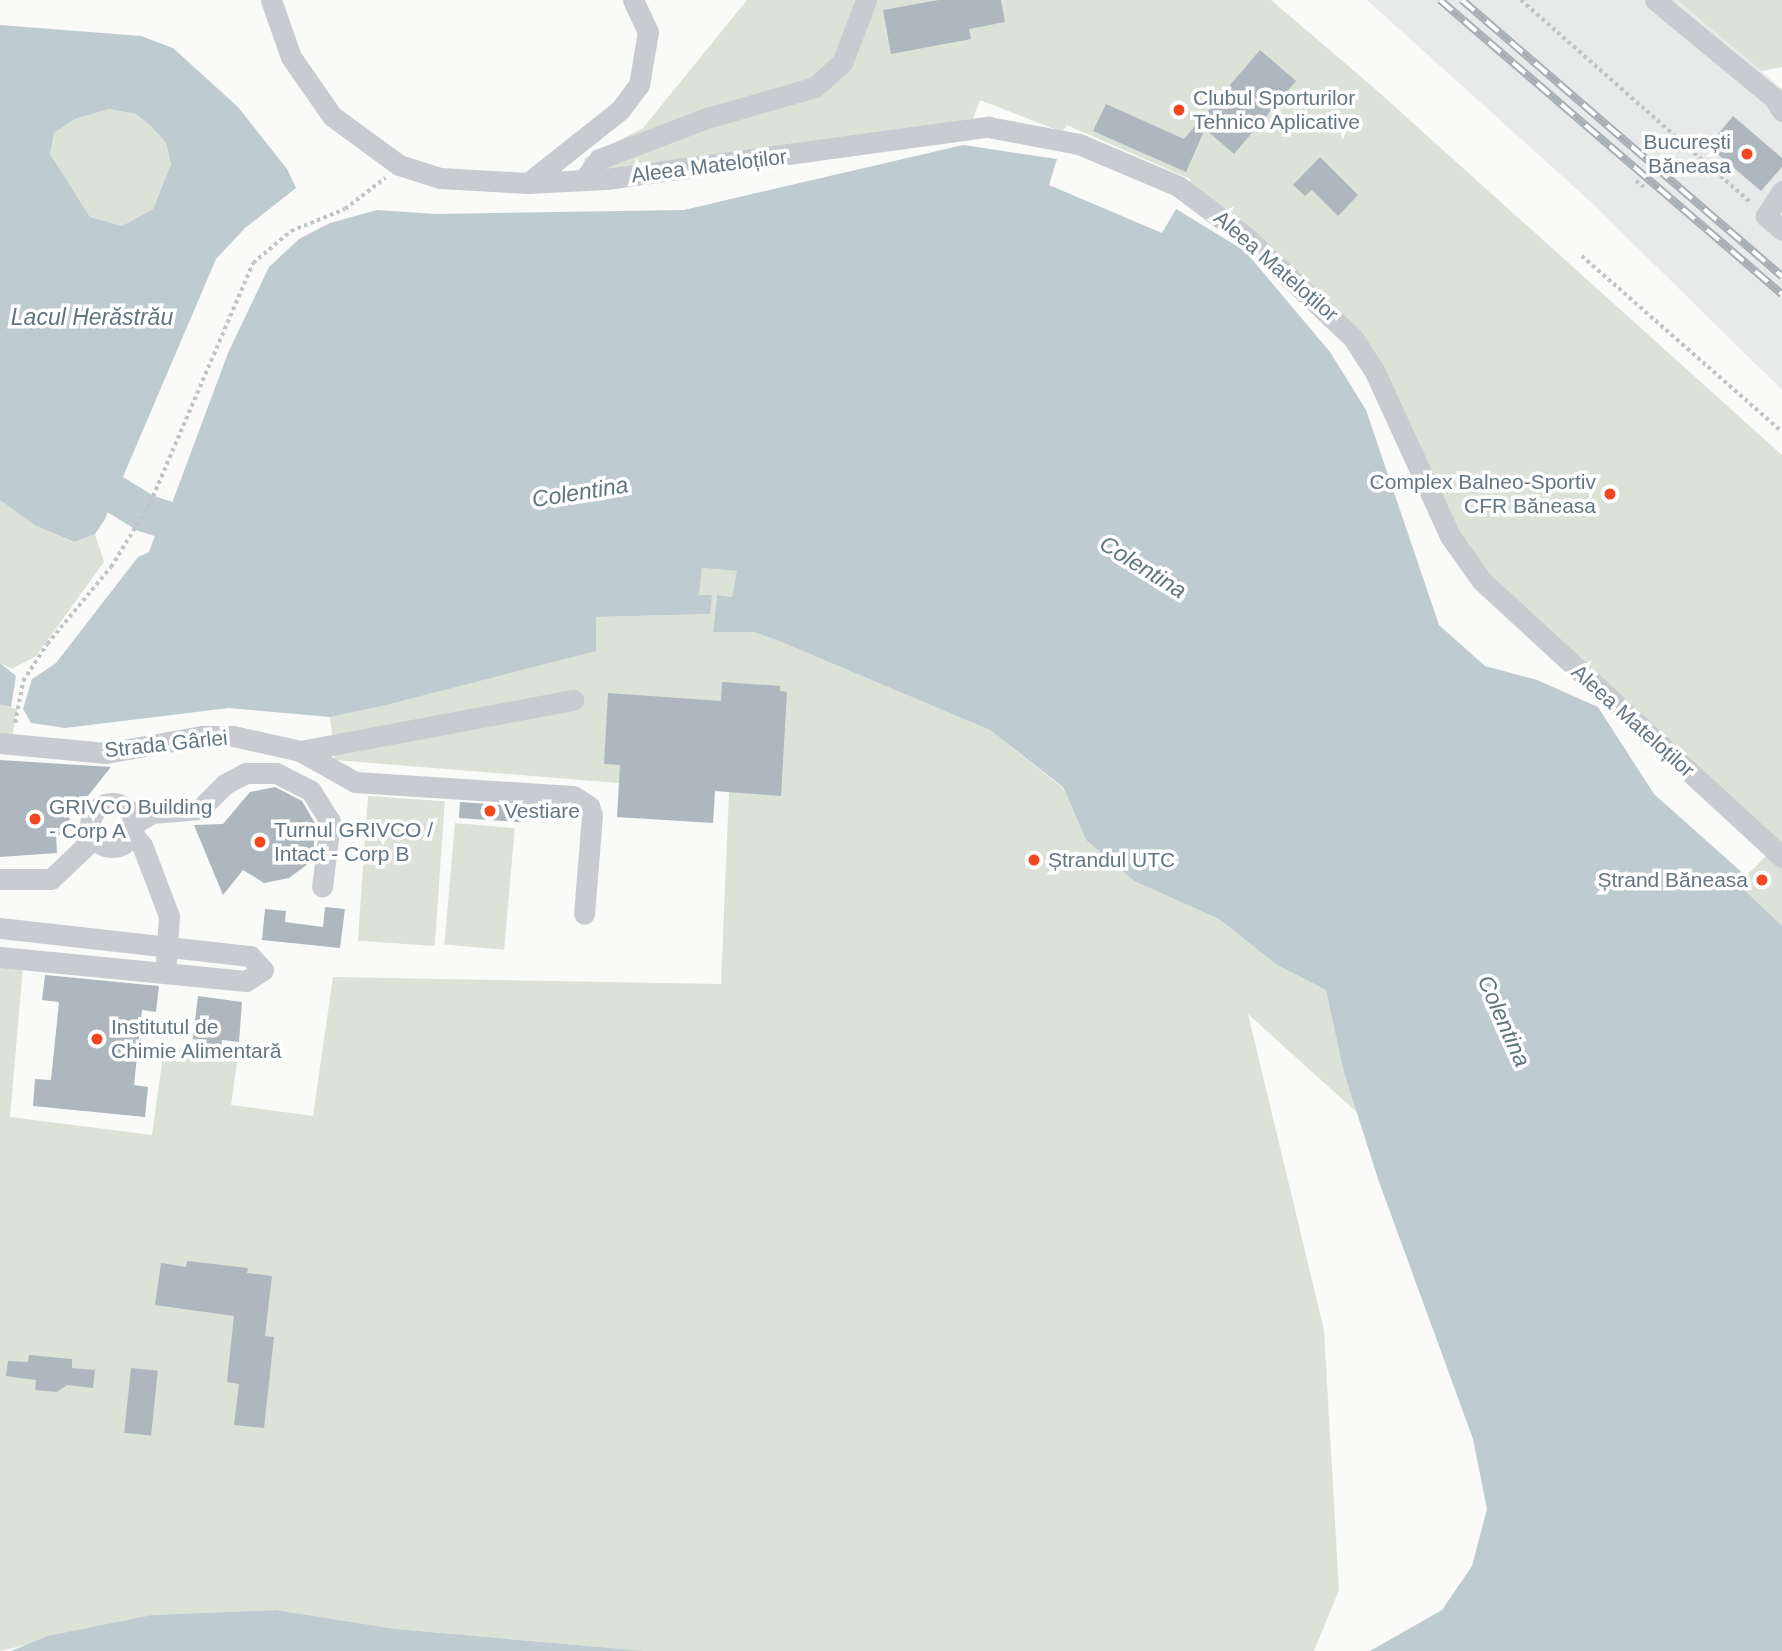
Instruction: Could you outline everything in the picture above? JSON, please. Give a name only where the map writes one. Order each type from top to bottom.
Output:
[{"type":"lane","name":"Aleea Mateloților","points":[[271,0],[291,57],[316,97],[354,135],[399,165],[465,181],[528,183],[584,180],[988,127],[1079,144],[1178,186],[1246,237],[1353,338],[1374,370],[1450,536],[1498,599],[1782,857]]},
{"type":"lane","points":[[528,183],[620,110],[639,85],[648,51],[648,32],[633,0]]},
{"type":"lane","points":[[584,180],[599,159],[707,118],[815,87],[842,64],[866,0]]},
{"type":"lane","points":[[1655,0],[1779,101]]},
{"type":"lane","points":[[1774,223],[1782,191]]},
{"type":"lane","points":[[300,751],[573,700]]},
{"type":"lane","name":"Strada Gârlei","points":[[0,743],[106,753],[201,736],[233,736],[300,751],[355,782],[582,799],[592,815],[584,914]]},
{"type":"lane","points":[[94,838],[115,847],[152,813],[200,809],[225,784],[246,774],[276,773],[311,791],[330,822],[322,887]]},
{"type":"lane","points":[[94,838],[91,818],[105,803],[125,806],[169,916],[164,973]]},
{"type":"lane","points":[[0,880],[51,880],[94,838]]},
{"type":"lane","points":[[0,928],[250,956],[263,970],[246,981],[0,957]]},
{"type":"lane","points":[[37,961],[41,933]]},
{"type":"path","points":[[1521,0],[1774,223]]},
{"type":"path","points":[[17,709],[23,681],[47,644],[111,567],[145,513],[253,263],[291,231],[361,198],[399,165]]},
{"type":"path","points":[[1636,181],[1644,187]]},
{"type":"path","points":[[1582,256],[1782,432]]},
{"type":"shaded area","name":"Complex Balneo-Sportiv CFR Băneasa","points":[[747,0],[1271,0],[1373,87],[1782,455],[1782,926],[1738,884],[1779,843],[1500,592],[1455,534],[1371,351],[1321,293],[1249,231],[1189,187],[1190,179],[1067,125],[1062,132],[980,100],[973,119],[579,176],[585,158],[643,128]]},
{"type":"shaded area","points":[[1367,0],[1677,0],[1782,89],[1782,390],[1592,203]]},
{"type":"shaded area","points":[[1677,0],[1782,0],[1782,67],[1761,71]]},
{"type":"shaded area","points":[[109,109],[136,114],[151,126],[166,143],[171,164],[153,209],[122,226],[90,217],[50,154],[54,133],[75,119]]},
{"type":"shaded area","points":[[0,500],[36,526],[73,542],[95,534],[104,562],[36,656],[12,669],[0,663]]},
{"type":"shaded area","points":[[702,568],[738,571],[732,597],[717,595],[713,632],[754,632],[990,730],[1063,788],[1086,840],[1134,881],[1219,919],[1277,965],[1326,990],[1343,1069],[1362,1117],[1248,1014],[1324,1330],[1339,1590],[1314,1651],[645,1651],[396,1629],[276,1610],[152,1615],[0,1651],[0,965],[23,967],[10,1117],[152,1135],[164,1048],[238,1056],[231,1105],[313,1116],[333,977],[721,984],[729,792],[335,760],[330,717],[382,706],[596,617],[710,614],[698,595]]},
{"type":"shaded area","points":[[0,705],[17,709],[11,744],[0,743]]},
{"type":"shaded area","points":[[368,796],[445,801],[435,946],[358,941]]},
{"type":"shaded area","points":[[455,823],[515,828],[504,950],[444,945]]},
{"type":"water","name":"Lacul Herăstrău","points":[[0,25],[141,36],[173,48],[238,107],[287,169],[296,188],[245,228],[216,259],[105,519],[95,534],[74,542],[36,526],[0,500]],"holes":[[[109,109],[136,114],[166,143],[171,164],[153,209],[122,226],[90,217],[50,154],[54,133],[75,119]]]},
{"type":"water","points":[[963,145],[1057,159],[1049,185],[1162,233],[1176,209],[1245,251],[1330,352],[1366,410],[1439,625],[1485,666],[1537,680],[1598,707],[1654,794],[1746,876],[1738,884],[1782,926],[1782,1651],[1370,1651],[1442,1610],[1472,1566],[1487,1509],[1473,1439],[1378,1179],[1343,1069],[1326,990],[1277,965],[1219,919],[1134,881],[1086,840],[1063,787],[990,730],[754,632],[713,632],[717,595],[732,597],[737,571],[702,568],[699,595],[712,595],[710,614],[596,617],[596,651],[330,717],[229,708],[65,728],[31,723],[23,709],[32,679],[56,663],[138,557],[149,552],[163,514],[168,514],[228,353],[269,267],[299,239],[330,223],[377,210],[436,214],[684,210]]},
{"type":"water","points":[[0,663],[16,676],[11,707],[0,705]]},
{"type":"water","points":[[276,1610],[396,1629],[645,1651],[11,1651],[48,1636],[152,1615]]},
{"type":"building","points":[[939,0],[1001,0],[1005,22],[969,29],[971,39],[891,54],[883,10]]},
{"type":"building","points":[[1260,50],[1296,81],[1234,154],[1205,129],[1186,172],[1093,131],[1106,104],[1184,139]]},
{"type":"building","name":"București Băneasa","points":[[1733,116],[1782,158],[1782,167],[1761,191],[1708,146]]},
{"type":"building","points":[[1320,157],[1358,195],[1338,216],[1312,190],[1305,196],[1293,185]]},
{"type":"building","points":[[722,682],[780,686],[780,691],[787,692],[781,796],[715,791],[713,823],[617,817],[620,765],[604,764],[608,693],[721,701]]},
{"type":"building","name":"GRIVCO Building - Corp A","points":[[0,760],[111,767],[83,802],[71,803],[68,835],[56,835],[57,853],[0,857]]},
{"type":"building","name":"Turnul GRIVCO / Intact - Corp B","points":[[275,787],[302,801],[316,825],[312,861],[289,878],[264,883],[243,870],[223,895],[194,825],[223,824],[250,792]]},
{"type":"building","name":"Vestiare","points":[[460,802],[522,806],[521,822],[459,818]]},
{"type":"building","points":[[325,907],[345,909],[340,948],[262,940],[265,909],[286,911],[285,922],[323,927]]},
{"type":"building","name":"Institutul de Chimie Alimentară","points":[[45,975],[159,986],[156,1012],[142,1010],[134,1085],[148,1087],[145,1117],[33,1106],[35,1079],[51,1080],[59,1002],[42,1000]]},
{"type":"building","points":[[198,996],[242,1002],[239,1042],[222,1040],[221,1050],[192,1046]]},
{"type":"building","points":[[187,1261],[248,1268],[247,1273],[272,1276],[265,1336],[274,1337],[264,1428],[234,1425],[239,1384],[227,1382],[234,1316],[155,1305],[161,1263],[186,1267]]},
{"type":"building","points":[[29,1355],[72,1359],[72,1368],[95,1370],[93,1388],[67,1385],[57,1392],[35,1390],[36,1380],[6,1376],[8,1361],[28,1362]]},
{"type":"building","points":[[131,1368],[158,1371],[151,1435],[124,1433]]},
{"type":"waterway","name":"Colentina","points":[[0,410],[57,459],[145,513],[210,534]]},
{"type":"railway","points":[[1440,0],[1782,294]]},
{"type":"railway","points":[[1462,0],[1782,276]]},
{"type":"place","name":"Clubul Sporturilor Tehnico Aplicative","points":[[1179,110]]},
{"type":"place","name":"București Băneasa","points":[[1747,154]]},
{"type":"place","name":"Complex Balneo-Sportiv CFR Băneasa","points":[[1610,494]]},
{"type":"place","name":"Vestiare","points":[[490,811]]},
{"type":"place","name":"GRIVCO Building - Corp A","points":[[35,819]]},
{"type":"place","name":"Turnul GRIVCO / Intact - Corp B","points":[[260,842]]},
{"type":"place","name":"Ștrandul UTC","points":[[1034,860]]},
{"type":"place","name":"Ștrand Băneasa","points":[[1762,880]]},
{"type":"place","name":"Institutul de Chimie Alimentară","points":[[97,1039]]}]
